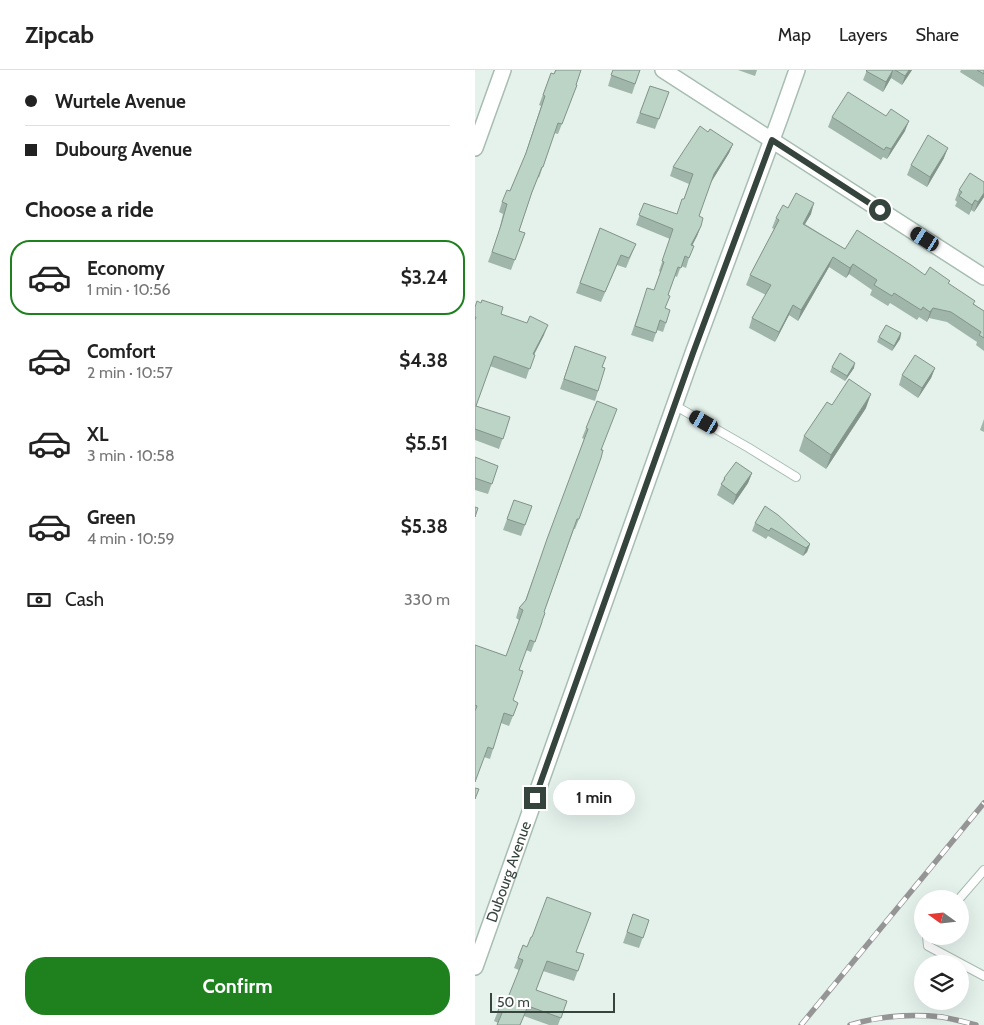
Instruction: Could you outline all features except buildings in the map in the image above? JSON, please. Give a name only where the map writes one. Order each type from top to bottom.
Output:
[{"type":"street","points":[[475,148],[503,70]]},
{"type":"street","points":[[663,70],[984,277]]},
{"type":"street","name":"Dubourg Avenue","points":[[475,967],[674,405],[797,70]]},
{"type":"lane","points":[[674,405],[796,477]]},
{"type":"lane","points":[[967,890],[984,870]]},
{"type":"lane","points":[[928,945],[984,976]]},
{"type":"railway","points":[[801,1025],[984,803]]},
{"type":"railway","points":[[850,1025],[896,1016],[942,1017],[976,1025]]},
{"type":"route","points":[[535,798],[693,353],[772,140],[880,210]]}]
